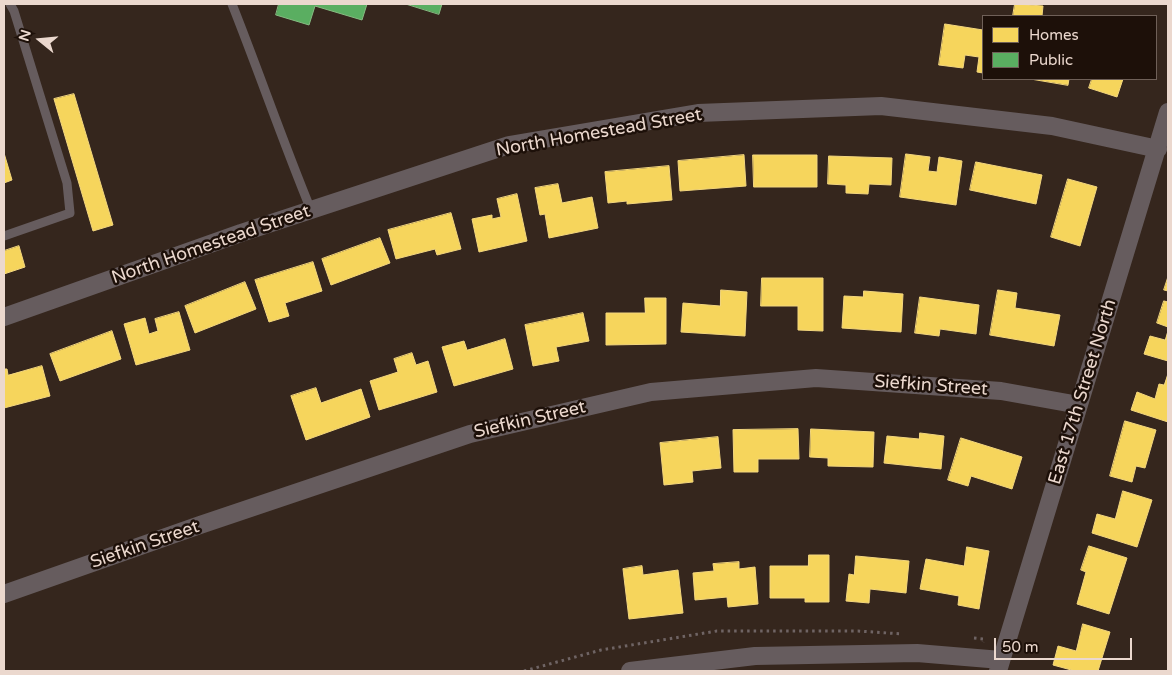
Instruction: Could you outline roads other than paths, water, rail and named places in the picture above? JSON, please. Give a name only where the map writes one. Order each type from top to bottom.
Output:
[{"type":"street","name":"North Homestead Street","points":[[4,317],[241,233],[509,145],[698,113],[881,106],[1052,126],[1158,149]]},
{"type":"street","name":"East 17th Street North","points":[[1000,666],[1168,112]]},
{"type":"street","name":"Siefkin Street","points":[[4,594],[200,525],[470,434],[651,392],[816,378],[1001,391],[1079,405]]},
{"type":"street","points":[[630,671],[755,656],[917,653],[1000,666]]},
{"type":"lane","points":[[4,236],[70,213],[67,183],[14,11],[10,4]]},
{"type":"lane","points":[[232,4],[268,96],[284,146],[311,210]]}]
